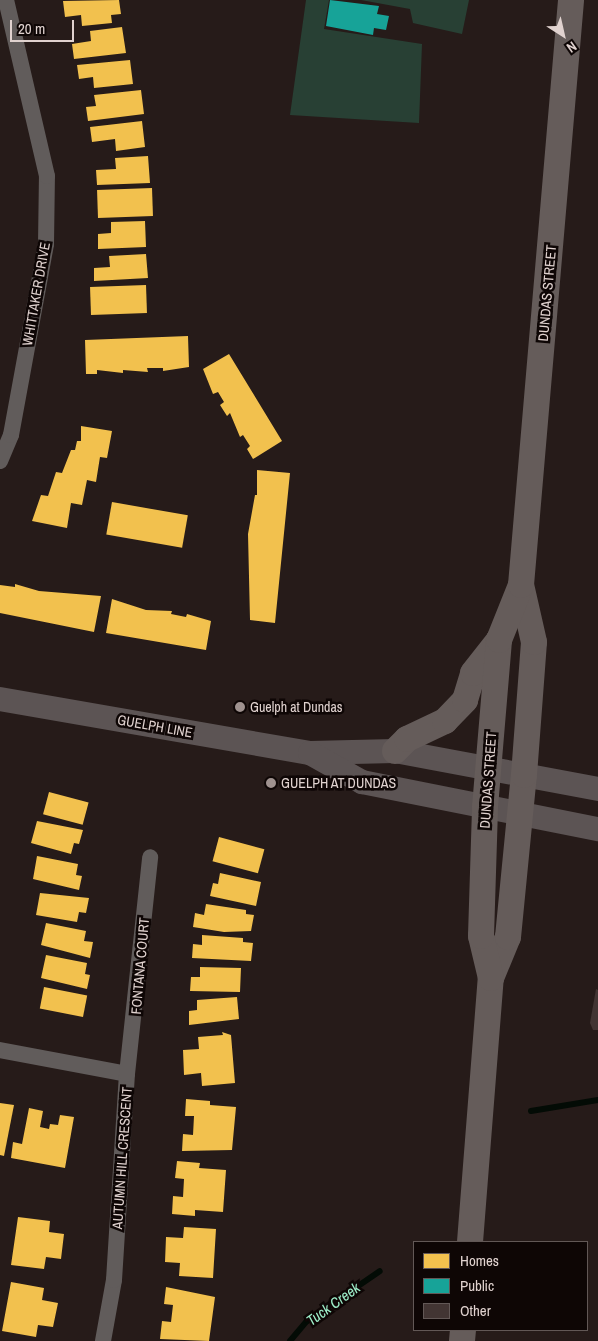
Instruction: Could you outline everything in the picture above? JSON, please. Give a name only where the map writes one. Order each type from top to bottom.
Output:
[{"type":"main road","name":"DUNDAS STREET","points":[[470,1241],[491,978],[481,936],[488,768],[499,640],[521,585],[571,0]]},
{"type":"main road","name":"DUNDAS STREET","points":[[491,978],[508,937],[524,774],[534,642],[521,585]]},
{"type":"main road","points":[[395,751],[407,739],[445,722],[464,700],[473,673],[499,640]]},
{"type":"main road","name":"GUELPH LINE","points":[[0,699],[310,753],[395,751],[598,789]]},
{"type":"main road","name":"GUELPH LINE","points":[[310,753],[362,782],[598,829]]},
{"type":"street","name":"WHITTAKER DRIVE","points":[[0,461],[12,435],[46,234],[47,176],[5,5]]},
{"type":"street","name":"FONTANA COURT","points":[[127,1074],[150,857]]},
{"type":"street","name":"AUTUMN HILL CRESCENT","points":[[0,1050],[127,1074],[114,1280],[103,1341]]},
{"type":"green space","points":[[306,0],[329,0],[324,29],[422,44],[419,123],[290,115]]},
{"type":"green space","points":[[361,0],[469,0],[462,34],[413,23],[410,9]]},
{"type":"building: Homes","points":[[119,0],[121,14],[111,15],[112,23],[82,26],[81,15],[65,17],[63,1]]},
{"type":"building: Homes","points":[[122,27],[126,53],[74,59],[72,44],[91,41],[90,31]]},
{"type":"building: Homes","points":[[130,60],[133,84],[94,88],[93,77],[79,79],[77,65]]},
{"type":"building: Homes","points":[[141,90],[144,114],[88,121],[86,107],[96,106],[94,95]]},
{"type":"building: Homes","points":[[142,121],[145,147],[116,151],[115,139],[92,142],[90,127]]},
{"type":"building: Homes","points":[[148,156],[150,183],[97,185],[96,170],[116,169],[115,158]]},
{"type":"building: Homes","points":[[152,188],[153,216],[98,218],[97,190]]},
{"type":"building: Homes","points":[[145,221],[146,247],[98,249],[98,234],[111,233],[111,222]]},
{"type":"building: Homes","points":[[146,254],[148,278],[94,281],[94,268],[110,267],[109,256]]},
{"type":"building: Homes","points":[[146,285],[147,313],[91,315],[90,287]]},
{"type":"building: Homes","points":[[188,336],[189,367],[163,371],[163,368],[147,368],[148,372],[123,370],[123,373],[97,370],[97,374],[86,374],[85,340]]},
{"type":"building: Homes","points":[[229,354],[282,441],[253,459],[247,449],[250,446],[243,435],[240,437],[230,413],[227,416],[220,405],[224,402],[218,392],[213,394],[203,369]]},
{"type":"building: Homes","points":[[81,426],[112,431],[107,458],[100,457],[96,482],[87,480],[82,505],[71,503],[67,528],[32,521],[41,495],[48,496],[56,472],[62,473],[71,450],[75,450],[77,441],[81,441]]},
{"type":"building: Homes","points":[[257,470],[290,473],[275,623],[250,620],[248,534],[255,495],[257,495]]},
{"type":"building: Homes","points":[[112,502],[188,515],[182,548],[106,534]]},
{"type":"building: Homes","points":[[15,584],[39,591],[101,596],[94,632],[0,613],[0,585],[15,587]]},
{"type":"building: Homes","points":[[112,599],[146,610],[172,611],[171,614],[186,617],[187,614],[211,621],[206,650],[106,633]]},
{"type":"building: Homes","points":[[49,792],[89,803],[83,825],[43,814]]},
{"type":"building: Homes","points":[[37,821],[83,830],[79,844],[74,843],[71,854],[31,843]]},
{"type":"building: Homes","points":[[219,837],[264,849],[258,873],[213,861]]},
{"type":"building: Homes","points":[[37,856],[78,864],[76,875],[82,876],[79,890],[33,879]]},
{"type":"building: Homes","points":[[220,873],[261,882],[256,906],[210,896],[213,883],[218,884]]},
{"type":"building: Homes","points":[[40,893],[89,898],[86,913],[79,912],[77,922],[36,915]]},
{"type":"building: Homes","points":[[206,904],[246,910],[246,914],[254,915],[251,931],[224,932],[193,927],[195,913],[204,915]]},
{"type":"building: Homes","points":[[46,923],[86,931],[84,941],[93,942],[90,958],[41,945]]},
{"type":"building: Homes","points":[[202,935],[243,938],[243,942],[253,943],[251,961],[192,958],[193,944],[202,945]]},
{"type":"building: Homes","points":[[46,955],[87,963],[85,974],[90,975],[87,989],[41,978]]},
{"type":"building: Homes","points":[[200,967],[241,968],[240,992],[190,991],[191,977],[200,977]]},
{"type":"building: Homes","points":[[44,987],[87,995],[83,1017],[40,1009]]},
{"type":"building: Homes","points":[[237,997],[239,1019],[189,1025],[189,1011],[197,1010],[197,1000]]},
{"type":"building: Homes","points":[[222,1032],[231,1035],[235,1083],[202,1086],[201,1073],[184,1075],[183,1050],[199,1049],[198,1037],[223,1035]]},
{"type":"building: Homes","points":[[186,1099],[210,1101],[210,1105],[236,1107],[232,1150],[182,1151],[183,1134],[193,1135],[194,1116],[185,1116]]},
{"type":"building: Homes","points":[[0,1103],[14,1105],[4,1156],[0,1155]]},
{"type":"building: Homes","points":[[29,1108],[43,1111],[40,1127],[49,1129],[50,1124],[58,1125],[60,1115],[74,1117],[65,1168],[11,1158],[13,1142],[22,1144]]},
{"type":"building: Homes","points":[[177,1161],[200,1163],[199,1168],[226,1170],[223,1212],[195,1210],[195,1216],[172,1214],[173,1196],[183,1197],[184,1179],[175,1178]]},
{"type":"building: Homes","points":[[18,1217],[50,1221],[49,1232],[64,1234],[61,1259],[46,1257],[44,1269],[11,1265]]},
{"type":"building: Homes","points":[[184,1227],[216,1229],[213,1278],[179,1276],[180,1263],[165,1262],[166,1237],[183,1238]]},
{"type":"building: Homes","points":[[11,1282],[44,1288],[42,1300],[58,1303],[53,1327],[38,1325],[36,1337],[2,1331]]},
{"type":"building: Homes","points":[[166,1287],[215,1297],[209,1341],[160,1339],[162,1321],[171,1322],[173,1305],[164,1304]]},
{"type":"building: Public","points":[[330,0],[379,6],[377,14],[389,16],[386,30],[374,28],[373,35],[326,26]]},
{"type":"building: Other","points":[[596,989],[598,990],[598,1030],[593,1030],[590,1023]]},
{"type":"waterway","name":"Tuck Creek","points":[[531,1111],[598,1100]]},
{"type":"waterway","name":"Tuck Creek","points":[[290,1341],[307,1321],[380,1271]]},
{"type":"place","name":"Guelph at Dundas","points":[[240,707]]},
{"type":"place","name":"GUELPH AT DUNDAS","points":[[271,783]]}]
